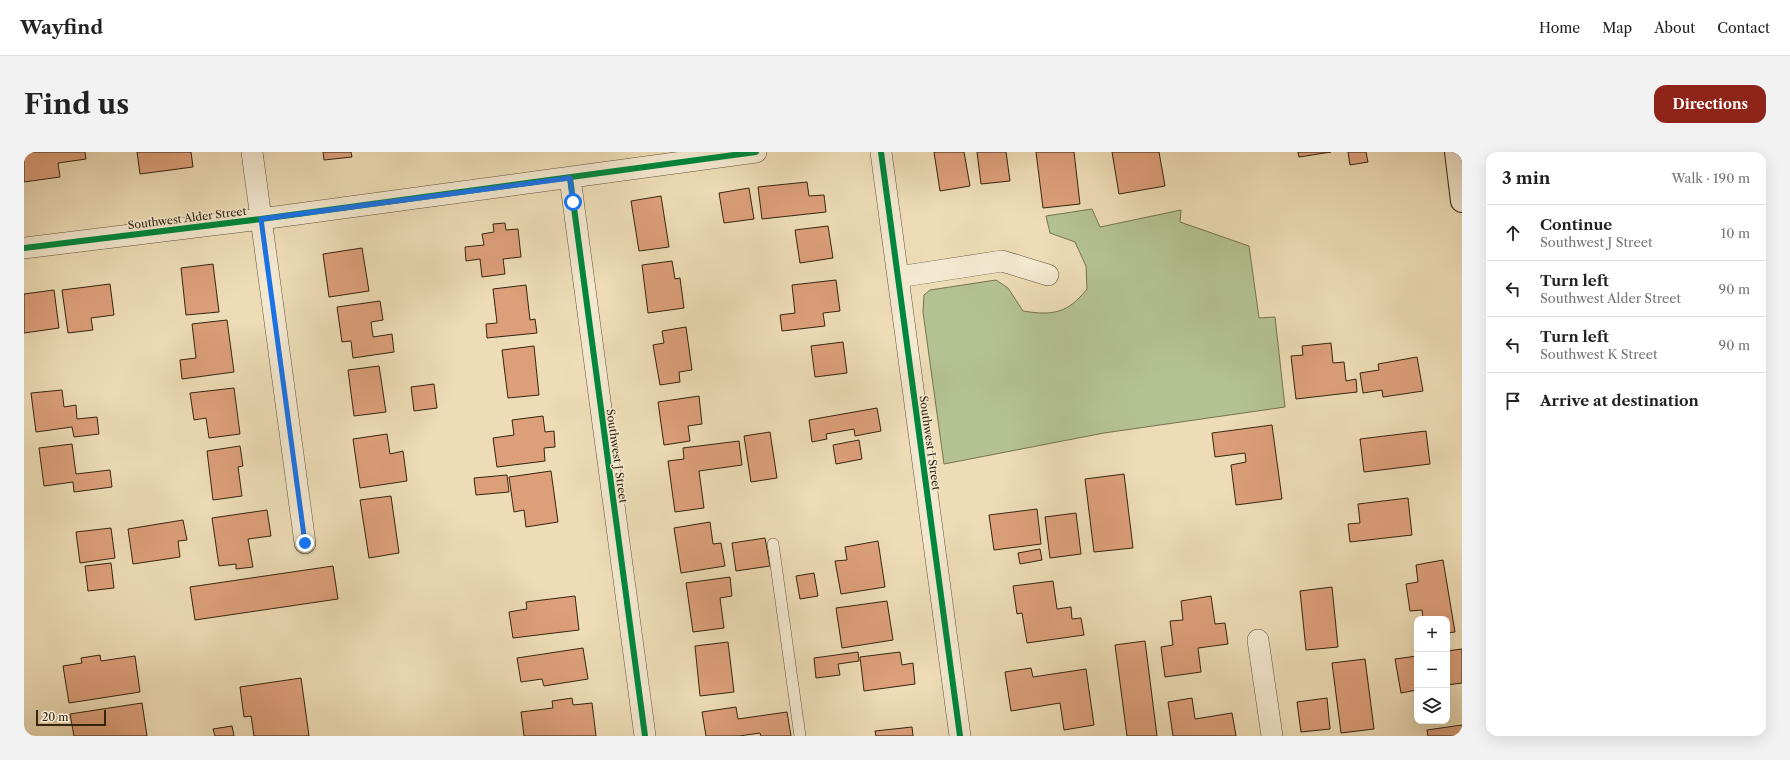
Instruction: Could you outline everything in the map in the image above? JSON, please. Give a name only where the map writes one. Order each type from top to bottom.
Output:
[{"type":"main road","points":[[1456,152],[1462,201]]},
{"type":"street","points":[[252,152],[305,543]]},
{"type":"street","name":"Southwest Alder Street","points":[[24,248],[261,219],[756,152]]},
{"type":"street","name":"Southwest I Street","points":[[881,152],[960,736]]},
{"type":"street","name":"Southwest J Street","points":[[570,178],[645,736]]},
{"type":"street","points":[[898,277],[1002,261],[1048,275]]},
{"type":"street","points":[[1258,640],[1272,736]]},
{"type":"lane","points":[[773,544],[800,736]]},
{"type":"green space","points":[[1092,209],[1100,227],[1181,210],[1180,222],[1249,246],[1259,318],[1275,317],[1285,407],[1104,433],[944,464],[923,312],[924,295],[930,290],[996,280],[1008,288],[1023,311],[1051,313],[1066,308],[1080,297],[1087,289],[1086,266],[1075,242],[1050,233],[1046,216]]},
{"type":"building","points":[[85,152],[86,159],[58,163],[60,177],[24,182],[24,153]]},
{"type":"building","points":[[137,152],[191,152],[193,167],[140,174]]},
{"type":"building","points":[[323,152],[351,152],[352,157],[324,160]]},
{"type":"building","points":[[934,152],[964,152],[970,186],[940,191]]},
{"type":"building","points":[[977,152],[1006,152],[1010,181],[981,184]]},
{"type":"building","points":[[1036,152],[1074,152],[1080,204],[1043,208]]},
{"type":"building","points":[[1112,152],[1159,152],[1165,186],[1119,194]]},
{"type":"building","points":[[1298,152],[1331,152],[1299,157]]},
{"type":"building","points":[[1348,152],[1366,152],[1368,162],[1350,165]]},
{"type":"building","points":[[807,182],[809,196],[824,195],[826,212],[762,219],[758,187]]},
{"type":"building","points":[[749,188],[754,219],[724,223],[719,193]]},
{"type":"building","points":[[661,196],[669,247],[639,251],[631,201]]},
{"type":"building","points":[[505,223],[506,230],[518,229],[521,257],[503,259],[505,274],[482,277],[480,259],[466,261],[465,247],[484,245],[482,234],[494,232],[493,224]]},
{"type":"building","points":[[828,226],[833,258],[800,263],[795,230]]},
{"type":"building","points":[[362,248],[369,291],[329,297],[323,254]]},
{"type":"building","points":[[672,261],[675,279],[680,278],[684,308],[648,313],[642,265]]},
{"type":"building","points":[[213,264],[219,312],[186,315],[181,268]]},
{"type":"building","points":[[836,280],[840,311],[823,313],[825,326],[782,331],[780,315],[795,313],[792,285]]},
{"type":"building","points":[[110,284],[114,315],[91,318],[93,330],[68,333],[62,290]]},
{"type":"building","points":[[526,285],[530,320],[535,319],[537,333],[487,338],[486,324],[497,323],[493,289]]},
{"type":"building","points":[[54,290],[59,328],[24,333],[24,294]]},
{"type":"building","points":[[380,301],[383,320],[371,322],[373,337],[392,334],[394,352],[353,358],[351,341],[342,342],[337,307]]},
{"type":"building","points":[[227,320],[234,372],[182,379],[180,360],[196,358],[192,324]]},
{"type":"building","points":[[686,327],[692,370],[679,372],[680,382],[660,385],[653,345],[664,343],[662,331]]},
{"type":"building","points":[[843,342],[847,373],[815,377],[811,346]]},
{"type":"building","points":[[1331,343],[1333,363],[1344,362],[1346,381],[1356,379],[1357,392],[1296,399],[1291,356],[1303,355],[1302,346]]},
{"type":"building","points":[[534,346],[539,395],[508,398],[502,350]]},
{"type":"building","points":[[1417,357],[1423,391],[1383,397],[1382,390],[1363,393],[1360,373],[1379,370],[1378,364]]},
{"type":"building","points":[[379,366],[386,412],[354,416],[348,370]]},
{"type":"building","points":[[434,384],[437,408],[414,411],[411,387]]},
{"type":"building","points":[[234,388],[240,434],[209,438],[206,418],[194,420],[190,393]]},
{"type":"building","points":[[62,390],[64,407],[76,405],[77,419],[97,417],[99,434],[74,437],[72,427],[36,432],[31,393]]},
{"type":"building","points":[[699,396],[702,424],[688,426],[690,441],[664,445],[658,402]]},
{"type":"building","points":[[877,408],[881,431],[855,436],[854,429],[826,434],[827,439],[812,442],[809,420]]},
{"type":"building","points":[[543,416],[545,432],[554,431],[555,447],[544,448],[545,461],[497,467],[493,438],[514,435],[512,420]]},
{"type":"building","points":[[1272,425],[1282,499],[1236,505],[1231,465],[1246,462],[1245,453],[1215,457],[1212,433]]},
{"type":"building","points":[[1426,431],[1430,464],[1364,472],[1360,439]]},
{"type":"building","points":[[770,432],[777,478],[751,482],[744,436]]},
{"type":"building","points":[[387,434],[390,454],[403,451],[407,481],[360,488],[353,439]]},
{"type":"building","points":[[859,440],[862,459],[836,464],[833,445]]},
{"type":"building","points":[[739,441],[742,465],[699,471],[704,508],[675,512],[668,461],[684,459],[683,448]]},
{"type":"building","points":[[72,444],[76,474],[110,470],[112,487],[74,492],[73,482],[44,486],[39,448]]},
{"type":"building","points":[[240,446],[243,466],[238,467],[242,496],[213,500],[207,451]]},
{"type":"building","points":[[551,471],[558,522],[526,527],[524,510],[514,512],[509,477]]},
{"type":"building","points":[[1124,474],[1133,548],[1094,552],[1085,479]]},
{"type":"building","points":[[507,475],[509,492],[476,495],[474,478]]},
{"type":"building","points":[[391,496],[399,553],[369,558],[360,500]]},
{"type":"building","points":[[1408,498],[1412,535],[1350,542],[1348,524],[1360,523],[1358,504]]},
{"type":"building","points":[[1037,509],[1041,544],[994,550],[989,515]]},
{"type":"building","points":[[267,510],[271,536],[248,539],[253,567],[236,569],[236,564],[219,566],[212,518]]},
{"type":"building","points":[[1076,513],[1081,554],[1050,558],[1045,517]]},
{"type":"building","points":[[183,520],[187,540],[178,541],[180,557],[133,564],[128,529]]},
{"type":"building","points":[[710,522],[713,544],[721,543],[725,566],[681,573],[674,528]]},
{"type":"building","points":[[111,528],[115,558],[80,563],[76,532]]},
{"type":"building","points":[[765,538],[770,566],[736,571],[732,543]]},
{"type":"building","points":[[878,541],[885,587],[841,594],[835,561],[847,560],[845,547]]},
{"type":"building","points":[[1040,549],[1042,560],[1020,564],[1018,553]]},
{"type":"building","points":[[1443,560],[1455,632],[1450,633],[1450,616],[1423,616],[1422,610],[1410,611],[1406,584],[1418,582],[1416,565]]},
{"type":"building","points":[[111,563],[114,588],[88,591],[85,566]]},
{"type":"building","points":[[333,566],[338,599],[195,620],[190,587]]},
{"type":"building","points":[[814,573],[818,596],[800,599],[796,576]]},
{"type":"building","points":[[730,577],[732,596],[720,598],[724,628],[693,632],[686,583]]},
{"type":"building","points":[[1053,581],[1057,609],[1071,607],[1072,619],[1081,618],[1084,635],[1027,643],[1022,613],[1017,614],[1013,586]]},
{"type":"building","points":[[1332,587],[1338,647],[1306,650],[1300,591]]},
{"type":"building","points":[[575,596],[579,630],[513,638],[509,612],[527,609],[526,602]]},
{"type":"building","points":[[1211,596],[1215,624],[1225,623],[1228,644],[1198,648],[1201,672],[1165,677],[1161,647],[1173,645],[1170,621],[1183,620],[1181,601]]},
{"type":"building","points":[[887,601],[893,640],[842,648],[836,608]]},
{"type":"building","points":[[1145,641],[1157,736],[1127,736],[1115,645]]},
{"type":"building","points":[[728,642],[734,692],[700,696],[695,646]]},
{"type":"building","points":[[583,648],[588,679],[544,686],[542,679],[521,682],[517,658]]},
{"type":"building","points":[[1462,649],[1462,683],[1450,685],[1450,651]]},
{"type":"building","points":[[858,652],[859,661],[838,664],[840,675],[816,678],[814,658]]},
{"type":"building","points":[[900,652],[902,665],[913,663],[915,684],[864,691],[860,657]]},
{"type":"building","points":[[100,655],[101,661],[135,656],[140,692],[69,703],[63,666],[82,663],[81,658]]},
{"type":"building","points":[[1414,656],[1414,691],[1401,693],[1395,659]]},
{"type":"building","points":[[1365,659],[1374,729],[1341,733],[1332,663]]},
{"type":"building","points":[[1031,668],[1033,677],[1086,669],[1094,725],[1064,730],[1060,703],[1011,711],[1005,672]]},
{"type":"building","points":[[301,678],[309,736],[254,736],[251,716],[244,717],[240,687]]},
{"type":"building","points":[[572,698],[573,705],[592,703],[596,736],[524,736],[521,712],[553,708],[552,701]]},
{"type":"building","points":[[1192,698],[1195,719],[1232,713],[1236,736],[1173,736],[1168,702]]},
{"type":"building","points":[[1327,698],[1330,729],[1301,732],[1297,702]]},
{"type":"building","points":[[142,703],[147,736],[74,736],[70,714]]},
{"type":"building","points":[[736,707],[738,719],[787,712],[791,736],[761,736],[760,733],[739,736],[706,736],[702,712]]},
{"type":"building","points":[[1462,725],[1462,736],[1428,736],[1427,730]]},
{"type":"building","points":[[232,726],[234,736],[215,736],[213,729]]},
{"type":"building","points":[[912,727],[913,736],[876,736],[875,731]]},
{"type":"cycle path","points":[[24,248],[261,219],[756,152]]},
{"type":"cycle path","points":[[881,152],[960,736]]},
{"type":"cycle path","points":[[570,178],[645,736]]},
{"type":"route","points":[[305,543],[261,219],[570,178],[573,202]]}]
